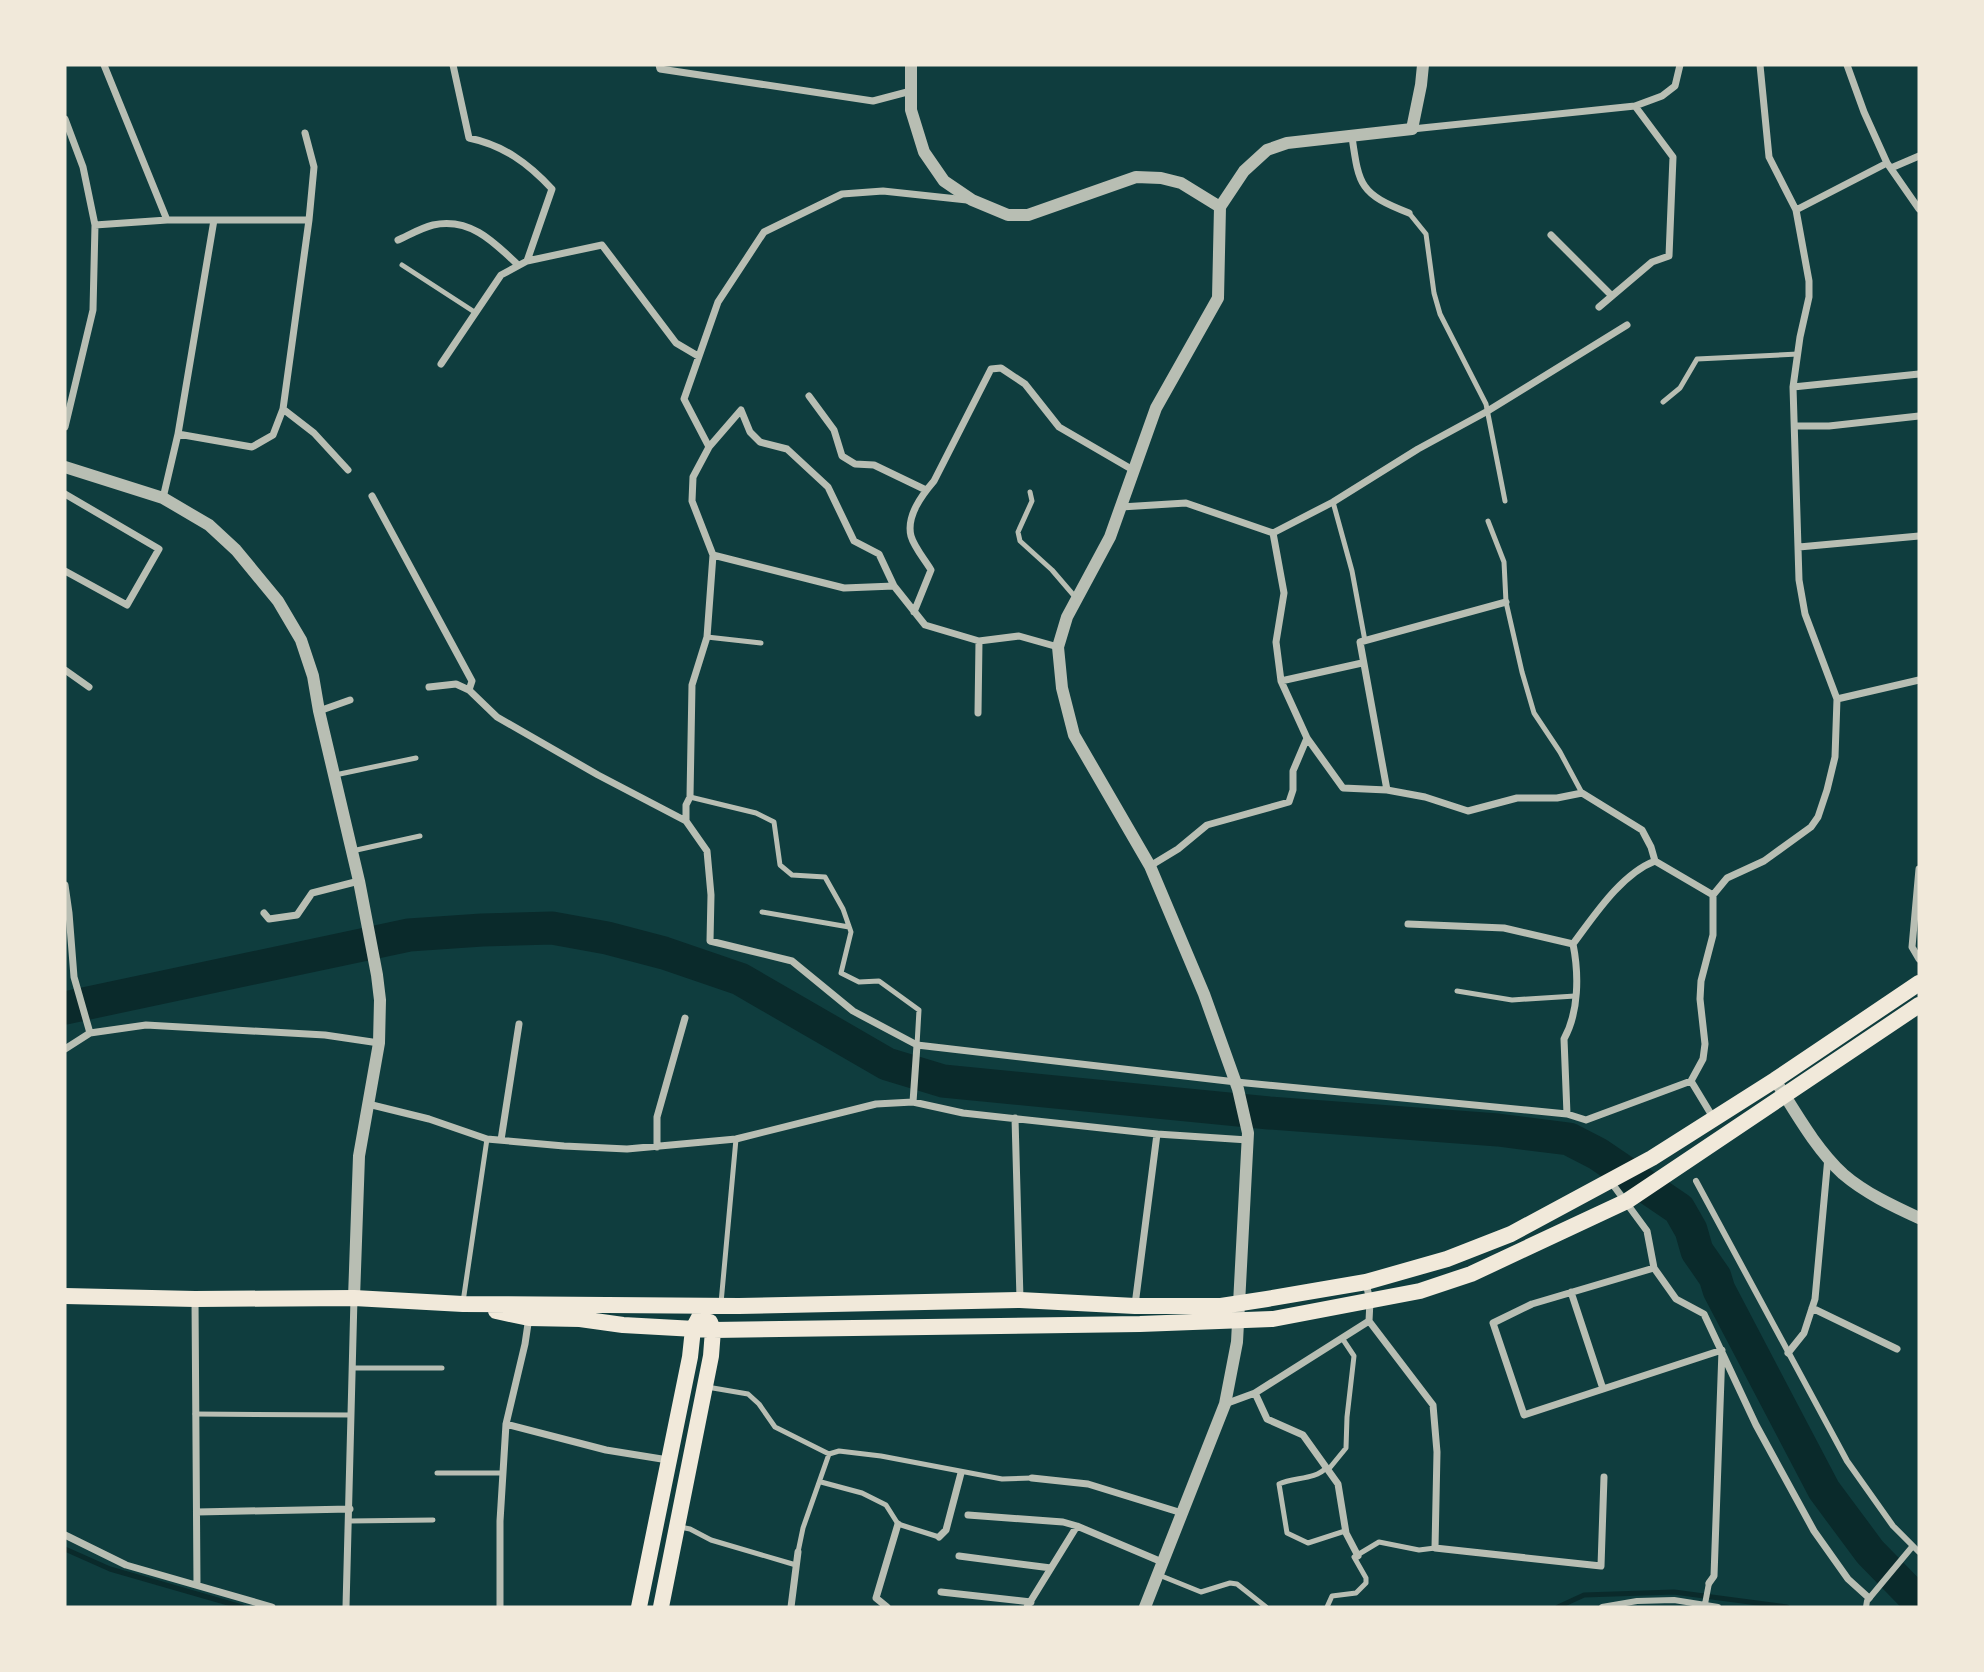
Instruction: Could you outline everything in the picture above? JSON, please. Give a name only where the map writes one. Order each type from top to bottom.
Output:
[{"type":"main road","points":[[529,1311],[1020,1300],[1135,1306],[1221,1306],[1366,1282],[1447,1259],[1511,1234],[1610,1182],[1776,1080],[1919,983]]},
{"type":"main road","points":[[65,1296],[195,1299],[354,1298],[463,1304],[580,1319],[713,1330],[1238,1322],[1273,1319],[1420,1291],[1471,1274],[1626,1202],[1919,1005]]},
{"type":"main road","points":[[639,1607],[694,1329],[713,1306]]},
{"type":"main road","points":[[661,1607],[705,1386],[713,1330],[713,1306]]},
{"type":"street","points":[[104,65],[167,220]]},
{"type":"street","points":[[453,65],[469,138],[491,143],[502,149],[523,162],[552,189],[527,261]]},
{"type":"street","points":[[659,65],[660,69],[873,101],[911,91]]},
{"type":"street","points":[[911,65],[911,110],[924,152],[944,181],[972,200],[1008,215],[1028,215],[1136,177],[1161,178],[1181,183],[1220,207]]},
{"type":"street","points":[[1412,129],[1423,65]]},
{"type":"street","points":[[1145,1607],[1225,1404],[1237,1342],[1248,1136],[1237,1085],[1204,994],[1150,866],[1074,736],[1062,688],[1058,647],[1067,617],[1110,537],[1156,408],[1218,298],[1220,207],[1244,171],[1267,150],[1287,143],[1634,106],[1661,96],[1675,86],[1680,65]]},
{"type":"street","points":[[429,687],[456,684],[469,690],[496,717],[686,821],[707,851],[711,895],[710,941],[792,961],[853,1011],[916,1048],[1237,1085],[1567,1114],[1586,1121],[1691,1081],[1703,1059],[1705,1044],[1700,999],[1701,981],[1713,934],[1713,895],[1727,878],[1763,860],[1811,827],[1818,817],[1835,757],[1837,699],[1805,614],[1799,580],[1793,387],[1809,297],[1809,281],[1796,210],[1769,157],[1760,65]]},
{"type":"street","points":[[1847,65],[1864,112],[1889,166],[1919,209]]},
{"type":"street","points":[[1599,307],[1652,262],[1669,256],[1673,157],[1634,106]]},
{"type":"street","points":[[65,120],[83,167],[95,225],[93,310],[65,428]]},
{"type":"street","points":[[178,434],[251,447],[273,435],[283,409],[309,220],[314,167],[305,133]]},
{"type":"street","points":[[1352,137],[1358,178],[1374,199],[1409,213]]},
{"type":"street","points":[[1796,210],[1889,166],[1919,156]]},
{"type":"street","points":[[709,447],[684,399],[718,302],[764,232],[842,194],[883,191],[972,200]]},
{"type":"street","points":[[95,225],[167,220],[309,220]]},
{"type":"street","points":[[163,498],[178,434],[214,220]]},
{"type":"street","points":[[398,240],[434,225],[455,224],[470,227],[489,237],[518,265]]},
{"type":"street","points":[[1551,235],[1612,296]]},
{"type":"street","points":[[442,364],[501,275],[527,261],[601,245],[676,343],[698,356]]},
{"type":"street","points":[[1120,507],[1186,503],[1273,533],[1333,502],[1627,326]]},
{"type":"street","points":[[914,612],[931,570],[911,537],[911,519],[926,490],[934,481],[991,369],[1002,368],[1025,384],[1059,426],[1133,470]]},
{"type":"street","points":[[1793,387],[1919,374]]},
{"type":"street","points":[[809,396],[834,430],[842,456],[855,464],[874,465],[926,490]]},
{"type":"street","points":[[283,409],[314,433],[348,470]]},
{"type":"street","points":[[686,821],[690,797],[692,685],[707,638],[713,555],[692,501],[693,477],[709,447],[741,410],[750,432],[760,442],[787,449],[828,487],[854,541],[879,554],[894,586],[925,625],[979,641],[1019,636],[1058,647]]},
{"type":"street","points":[[1795,426],[1829,426],[1919,416]]},
{"type":"street","points":[[65,467],[163,498],[209,525],[236,551],[278,601],[300,640],[313,677],[368,924],[380,1000],[379,1043],[359,1156],[346,1607]]},
{"type":"street","points":[[65,494],[159,549],[127,605],[65,571]]},
{"type":"street","points":[[372,496],[458,652],[472,681],[469,690]]},
{"type":"street","points":[[1273,533],[1284,593],[1276,642],[1281,681],[1307,738],[1343,788],[1387,790],[1425,797],[1468,811],[1517,798],[1557,798],[1582,793],[1642,830],[1651,847],[1654,861],[1713,895]]},
{"type":"street","points":[[1798,547],[1919,536]]},
{"type":"street","points":[[713,555],[844,588],[894,586]]},
{"type":"street","points":[[1387,790],[1360,642],[1506,602]]},
{"type":"street","points":[[978,713],[979,641]]},
{"type":"street","points":[[1281,681],[1362,663]]},
{"type":"street","points":[[65,670],[89,687]]},
{"type":"street","points":[[1837,699],[1919,680]]},
{"type":"street","points":[[319,711],[350,700]]},
{"type":"street","points":[[1150,866],[1178,849],[1207,825],[1289,802],[1293,790],[1293,771],[1307,738]]},
{"type":"street","points":[[1567,1114],[1564,1039],[1570,1028],[1578,977],[1573,944],[1605,901],[1644,865],[1654,861]]},
{"type":"street","points":[[1919,869],[1913,947],[1919,959]]},
{"type":"street","points":[[264,913],[269,919],[297,915],[312,893],[359,881]]},
{"type":"street","points":[[65,885],[76,987],[89,1031]]},
{"type":"street","points":[[1408,925],[1504,928],[1573,944]]},
{"type":"street","points":[[657,1147],[657,1117],[685,1018]]},
{"type":"street","points":[[501,1140],[519,1024]]},
{"type":"street","points":[[65,1049],[89,1031],[146,1026],[325,1035],[379,1043]]},
{"type":"street","points":[[913,1098],[916,1048]]},
{"type":"street","points":[[1776,1080],[1828,1157],[1843,1173],[1868,1193],[1919,1218]]},
{"type":"street","points":[[1691,1081],[1714,1119]]},
{"type":"street","points":[[368,1104],[429,1119],[486,1139],[627,1149],[736,1139],[876,1104],[913,1098],[962,1113],[1157,1134],[1248,1136]]},
{"type":"street","points":[[1015,1118],[1020,1300]]},
{"type":"street","points":[[1135,1306],[1157,1134]]},
{"type":"street","points":[[1788,1353],[1804,1333],[1812,1308],[1828,1157]]},
{"type":"street","points":[[1696,1181],[1847,1461],[1876,1504],[1919,1552]]},
{"type":"street","points":[[1610,1182],[1647,1231],[1654,1268],[1676,1299],[1704,1314],[1756,1425],[1814,1531],[1847,1579],[1869,1598]]},
{"type":"street","points":[[1654,1268],[1532,1304],[1493,1323],[1524,1415],[1722,1350]]},
{"type":"street","points":[[1366,1282],[1370,1301],[1369,1321],[1433,1405],[1437,1452],[1435,1548],[1601,1566],[1604,1477]]},
{"type":"street","points":[[1571,1292],[1603,1389]]},
{"type":"street","points":[[195,1299],[197,1585]]},
{"type":"street","points":[[1812,1308],[1897,1349]]},
{"type":"street","points":[[500,1607],[500,1521],[506,1424],[526,1344],[529,1311]]},
{"type":"street","points":[[1225,1404],[1255,1393],[1369,1321]]},
{"type":"street","points":[[1705,1606],[1709,1583],[1714,1576],[1722,1350]]},
{"type":"street","points":[[1255,1393],[1267,1419],[1303,1435],[1338,1484],[1345,1531],[1357,1556]]},
{"type":"street","points":[[506,1424],[606,1450],[668,1460]]},
{"type":"street","points":[[939,1537],[946,1530],[961,1473]]},
{"type":"street","points":[[1032,1478],[1088,1484],[1182,1513]]},
{"type":"street","points":[[197,1511],[350,1509]]},
{"type":"street","points":[[968,1515],[1063,1522],[1077,1526],[1160,1568]]},
{"type":"street","points":[[887,1607],[876,1598],[898,1524]]},
{"type":"street","points":[[942,1592],[1029,1604],[1077,1526]]},
{"type":"street","points":[[65,1535],[126,1565],[272,1607]]},
{"type":"street","points":[[1866,1607],[1869,1598],[1912,1547]]},
{"type":"street","points":[[791,1607],[798,1552]]},
{"type":"street","points":[[959,1556],[1051,1568]]},
{"type":"street","points":[[1602,1607],[1649,1601],[1674,1601],[1718,1607]]},
{"type":"lane","points":[[1409,213],[1426,234],[1434,293],[1440,314],[1486,404],[1505,501]]},
{"type":"lane","points":[[402,265],[476,313]]},
{"type":"lane","points":[[1663,402],[1680,388],[1697,359],[1798,354]]},
{"type":"lane","points":[[1030,492],[1032,501],[1018,532],[1020,541],[1052,570],[1077,598]]},
{"type":"lane","points":[[1333,502],[1352,571],[1365,641]]},
{"type":"lane","points":[[1488,522],[1504,562],[1506,602],[1534,713],[1560,752],[1582,793]]},
{"type":"lane","points":[[707,638],[761,643]]},
{"type":"lane","points":[[335,775],[416,758]]},
{"type":"lane","points":[[690,797],[756,813],[774,822],[780,865],[792,875],[825,877],[843,909],[851,932],[841,973],[859,982],[879,981],[919,1010],[916,1048]]},
{"type":"lane","points":[[352,851],[420,836]]},
{"type":"lane","points":[[762,912],[849,927]]},
{"type":"lane","points":[[1457,991],[1512,1000],[1575,996]]},
{"type":"lane","points":[[463,1304],[486,1139]]},
{"type":"lane","points":[[713,1306],[736,1139]]},
{"type":"lane","points":[[1342,1338],[1354,1356],[1346,1448],[1320,1475],[1289,1479],[1279,1484],[1287,1533],[1308,1543],[1345,1531]]},
{"type":"lane","points":[[352,1368],[442,1368]]},
{"type":"lane","points":[[705,1386],[748,1394],[759,1404],[775,1427],[829,1454],[839,1451],[881,1456],[1002,1479],[1032,1478]]},
{"type":"lane","points":[[195,1414],[351,1415]]},
{"type":"lane","points":[[798,1552],[803,1528],[829,1454]]},
{"type":"lane","points":[[437,1473],[503,1473]]},
{"type":"lane","points":[[821,1482],[862,1493],[886,1505],[898,1524],[939,1537]]},
{"type":"lane","points":[[349,1521],[433,1520]]},
{"type":"lane","points":[[677,1527],[690,1529],[711,1540],[796,1566]]},
{"type":"lane","points":[[1327,1607],[1332,1596],[1356,1593],[1366,1583],[1354,1557],[1378,1542],[1419,1550],[1435,1548]]},
{"type":"lane","points":[[1160,1568],[1201,1592],[1230,1583],[1237,1584],[1266,1607]]},
{"type":"waterway","points":[[65,1008],[409,935],[552,928],[607,938],[664,953],[740,979],[887,1064],[943,1081],[1269,1113],[1498,1130],[1569,1139],[1598,1154],[1679,1209],[1691,1230],[1697,1251],[1715,1277],[1719,1290],[1824,1490],[1870,1552],[1911,1594],[1919,1597]]},
{"type":"waterway","points":[[65,1549],[110,1569],[242,1607]]},
{"type":"waterway","points":[[1558,1607],[1584,1595],[1674,1592],[1787,1607]]}]
